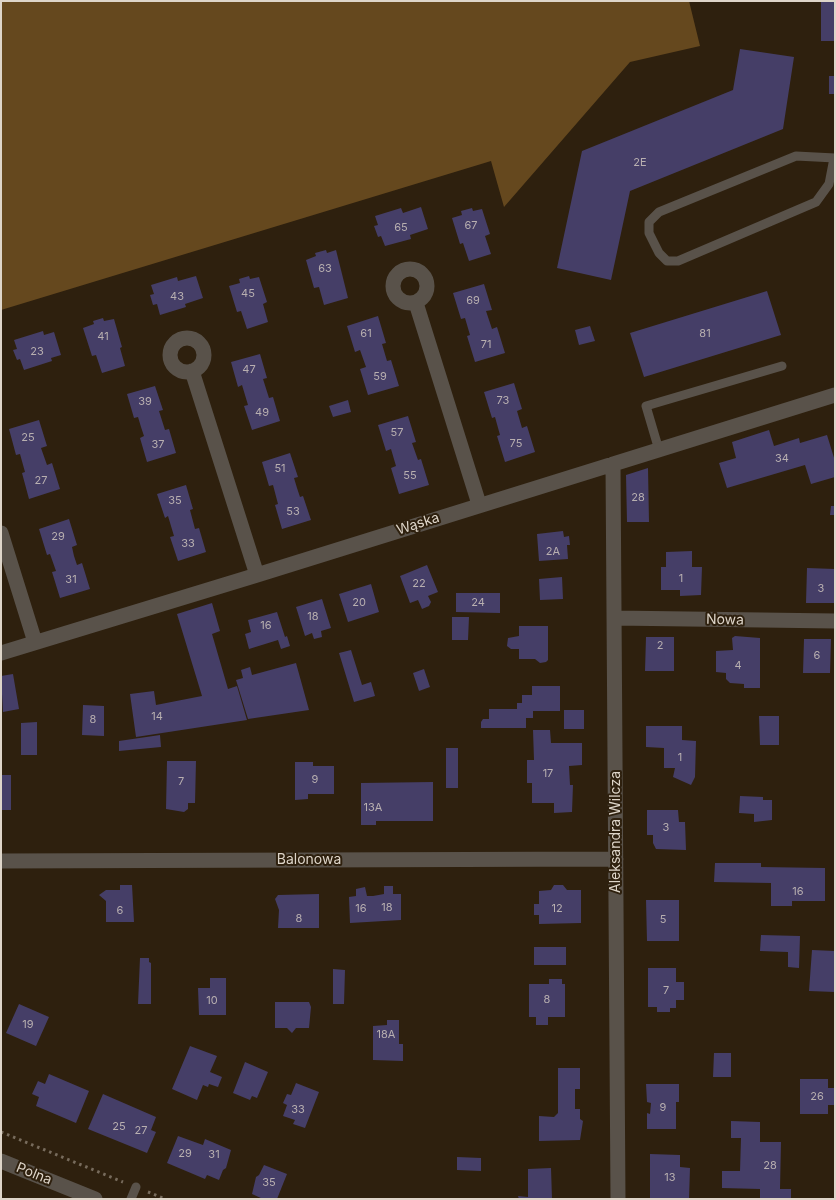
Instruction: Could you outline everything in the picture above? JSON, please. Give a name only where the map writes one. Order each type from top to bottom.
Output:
[{"type":"street","points":[[416,303],[479,504]]},
{"type":"street","points":[[192,371],[257,576]]},
{"type":"street","name":"Wąska","points":[[1,652],[257,576],[479,504],[835,395]]},
{"type":"street","name":"Aleksandra Wilcza","points":[[613,464],[618,1199]]},
{"type":"street","points":[[1,533],[35,642]]},
{"type":"street","name":"Nowa","points":[[615,618],[835,622]]},
{"type":"street","name":"Balonowa","points":[[1,861],[616,859]]},
{"type":"street","name":"Polna","points":[[1,1161],[95,1199]]},
{"type":"lane","points":[[796,156],[834,158],[828,184],[816,202],[678,261],[667,260],[659,253],[649,233],[649,222],[659,212],[796,156]]},
{"type":"lane","points":[[659,450],[646,406],[782,366]]},
{"type":"lane","points":[[131,1199],[136,1187]]},
{"type":"path","points":[[1,1132],[165,1199]]},
{"type":"shaded area","points":[[1,1],[689,1],[700,46],[630,62],[504,207],[491,161],[1,310]]},
{"type":"building","points":[[821,1],[835,1],[835,41],[821,41]]},
{"type":"building","points":[[740,49],[794,57],[783,129],[630,191],[611,280],[557,268],[582,151],[733,90]]},
{"type":"building","points":[[829,76],[835,76],[835,94],[829,94]]},
{"type":"building","points":[[421,207],[428,229],[410,235],[411,239],[385,246],[381,236],[378,237],[374,226],[378,225],[375,216],[401,208],[403,213]]},
{"type":"building","points":[[472,208],[473,211],[482,209],[490,234],[485,236],[491,254],[469,261],[463,243],[460,244],[452,218],[462,215],[461,211]]},
{"type":"building","points":[[326,250],[327,253],[336,250],[348,298],[324,305],[319,287],[314,288],[306,260],[316,256],[315,253]]},
{"type":"building","points":[[196,276],[203,298],[185,304],[186,307],[160,315],[157,304],[153,305],[150,295],[154,294],[151,285],[177,277],[178,281]]},
{"type":"building","points":[[249,276],[250,279],[259,277],[267,302],[263,304],[268,322],[247,329],[241,311],[237,312],[229,286],[240,283],[239,279]]},
{"type":"building","points":[[484,284],[492,310],[486,311],[492,329],[497,327],[505,353],[475,362],[467,336],[470,335],[465,318],[461,319],[453,293]]},
{"type":"building","points":[[767,291],[781,335],[644,377],[630,333]]},
{"type":"building","points":[[378,316],[386,343],[382,344],[387,361],[391,360],[399,386],[368,395],[360,369],[366,367],[360,350],[355,352],[347,326]]},
{"type":"building","points":[[103,318],[104,321],[114,319],[125,366],[102,373],[96,355],[92,356],[83,328],[94,324],[93,321]]},
{"type":"building","points":[[590,326],[595,341],[579,345],[575,330]]},
{"type":"building","points":[[43,331],[44,335],[54,332],[61,355],[51,358],[52,361],[24,370],[20,359],[17,360],[13,350],[17,349],[14,340]]},
{"type":"building","points":[[260,354],[267,378],[263,379],[269,398],[273,397],[280,421],[252,430],[244,406],[248,405],[242,385],[238,387],[231,362]]},
{"type":"building","points":[[514,383],[522,409],[517,411],[522,428],[527,426],[535,452],[505,462],[497,436],[500,435],[495,417],[492,418],[484,392]]},
{"type":"building","points":[[155,386],[163,410],[159,411],[165,430],[169,429],[176,453],[147,462],[140,438],[144,436],[138,417],[134,418],[127,394]]},
{"type":"building","points":[[348,400],[351,412],[333,417],[329,406]]},
{"type":"building","points":[[408,416],[416,442],[412,443],[418,460],[421,459],[429,485],[399,494],[391,468],[396,466],[391,449],[386,451],[378,425]]},
{"type":"building","points":[[39,420],[47,446],[41,448],[47,465],[52,463],[60,489],[29,499],[22,473],[25,472],[20,454],[16,455],[9,429]]},
{"type":"building","points":[[769,430],[774,446],[799,438],[800,443],[827,435],[835,461],[835,477],[811,484],[805,465],[727,488],[719,463],[736,458],[732,442]]},
{"type":"building","points":[[290,453],[298,477],[294,478],[297,488],[300,497],[303,496],[311,520],[282,529],[275,505],[278,504],[273,485],[269,486],[262,462]]},
{"type":"building","points":[[648,468],[649,522],[627,522],[626,475]]},
{"type":"building","points":[[186,485],[193,509],[190,510],[195,529],[199,528],[206,552],[178,561],[170,537],[174,536],[168,516],[165,518],[157,494]]},
{"type":"building","points":[[831,506],[835,506],[835,515],[830,515]]},
{"type":"building","points":[[69,519],[77,545],[72,547],[74,556],[77,565],[82,563],[90,589],[60,598],[52,572],[56,571],[50,554],[47,555],[39,529]]},
{"type":"building","points":[[563,531],[564,537],[569,536],[570,545],[567,545],[568,559],[539,561],[537,534]]},
{"type":"building","points":[[692,551],[692,567],[702,567],[701,595],[680,596],[680,590],[661,590],[661,567],[666,567],[666,552]]},
{"type":"building","points":[[427,565],[438,592],[428,596],[431,602],[429,606],[422,609],[418,600],[410,603],[400,576]]},
{"type":"building","points":[[807,568],[835,569],[834,603],[806,603]]},
{"type":"building","points":[[562,577],[563,599],[540,600],[539,579]]},
{"type":"building","points":[[371,584],[379,612],[348,622],[339,594]]},
{"type":"building","points":[[456,593],[500,593],[500,613],[456,612]]},
{"type":"building","points":[[322,599],[331,628],[321,631],[322,637],[314,639],[312,633],[305,636],[296,607]]},
{"type":"building","points":[[212,603],[220,631],[212,634],[228,689],[237,686],[247,720],[136,737],[130,694],[154,691],[156,705],[202,696],[177,614]]},
{"type":"building","points":[[277,612],[290,646],[281,649],[278,640],[249,649],[245,634],[251,632],[248,620]]},
{"type":"building","points":[[452,617],[469,617],[468,640],[452,640]]},
{"type":"building","points":[[519,626],[548,626],[548,660],[546,662],[540,663],[535,659],[519,659],[519,649],[511,649],[507,646],[508,638],[519,636]]},
{"type":"building","points":[[735,636],[760,638],[760,688],[744,688],[744,684],[730,683],[726,679],[726,673],[716,672],[716,651],[733,650],[732,638]]},
{"type":"building","points":[[646,637],[674,637],[674,671],[645,671]]},
{"type":"building","points":[[804,639],[831,639],[830,673],[803,673]]},
{"type":"building","points":[[351,650],[362,685],[371,682],[375,696],[354,702],[339,653]]},
{"type":"building","points":[[296,663],[309,710],[248,719],[236,680],[243,678],[241,670],[250,667],[252,675]]},
{"type":"building","points":[[424,669],[430,687],[419,691],[413,673]]},
{"type":"building","points":[[13,674],[19,709],[3,712],[1,676]]},
{"type":"building","points":[[532,686],[560,686],[560,711],[533,711],[533,718],[526,718],[526,728],[481,728],[483,719],[489,719],[489,709],[517,709],[517,703],[522,703],[522,695],[532,695]]},
{"type":"building","points":[[83,705],[104,706],[104,736],[82,735]]},
{"type":"building","points":[[564,710],[584,710],[584,729],[564,729]]},
{"type":"building","points":[[759,716],[779,716],[779,745],[760,745]]},
{"type":"building","points":[[37,722],[37,755],[21,755],[21,723]]},
{"type":"building","points":[[646,726],[682,726],[682,740],[696,741],[695,777],[691,785],[673,777],[675,768],[664,768],[664,748],[646,747]]},
{"type":"building","points":[[533,730],[550,730],[551,743],[582,743],[582,765],[569,766],[570,785],[573,785],[572,812],[554,813],[554,803],[532,803],[532,783],[527,783],[527,760],[534,760]]},
{"type":"building","points":[[160,735],[161,747],[119,751],[119,741]]},
{"type":"building","points":[[446,748],[458,748],[458,788],[446,788]]},
{"type":"building","points":[[167,761],[196,761],[195,803],[188,803],[188,809],[184,812],[166,809]]},
{"type":"building","points":[[295,762],[313,762],[313,766],[334,766],[334,794],[308,794],[308,799],[295,800]]},
{"type":"building","points":[[1,775],[11,775],[11,810],[1,810]]},
{"type":"building","points":[[433,782],[433,821],[376,821],[376,825],[361,825],[361,783]]},
{"type":"building","points":[[740,796],[763,797],[763,800],[772,800],[772,820],[754,822],[754,814],[739,813]]},
{"type":"building","points":[[647,810],[678,810],[679,822],[685,822],[686,850],[656,849],[653,843],[653,835],[647,835]]},
{"type":"building","points":[[715,863],[761,863],[761,867],[825,868],[825,901],[792,901],[792,906],[771,906],[771,883],[714,882]]},
{"type":"building","points":[[120,885],[132,885],[134,922],[106,922],[106,901],[99,895],[106,890],[120,890]]},
{"type":"building","points":[[554,885],[563,885],[567,890],[581,890],[581,923],[539,924],[539,915],[534,915],[534,904],[539,904],[539,891],[551,890]]},
{"type":"building","points":[[384,886],[393,886],[393,894],[401,894],[401,920],[350,923],[349,897],[356,896],[356,889],[365,887],[367,896],[373,896],[384,894]]},
{"type":"building","points":[[319,894],[319,928],[278,928],[279,910],[275,899],[278,895]]},
{"type":"building","points":[[646,900],[679,900],[679,941],[647,941]]},
{"type":"building","points":[[761,935],[800,936],[799,968],[788,967],[788,952],[760,951]]},
{"type":"building","points":[[534,947],[566,947],[566,965],[534,965]]},
{"type":"building","points":[[812,950],[835,951],[835,992],[809,991]]},
{"type":"building","points":[[140,958],[149,958],[151,963],[151,1004],[138,1004]]},
{"type":"building","points":[[648,968],[676,968],[676,982],[684,982],[684,1000],[676,1000],[676,1008],[670,1008],[670,1012],[657,1012],[657,1007],[648,1007]]},
{"type":"building","points":[[333,969],[345,970],[344,1004],[333,1004]]},
{"type":"building","points":[[210,978],[226,978],[226,1015],[199,1015],[198,988],[210,988]]},
{"type":"building","points":[[549,979],[562,979],[562,984],[565,984],[565,1017],[548,1017],[548,1025],[536,1025],[536,1017],[529,1017],[529,984],[549,984]]},
{"type":"building","points":[[275,1002],[309,1002],[311,1007],[309,1028],[296,1028],[292,1033],[287,1028],[275,1028]]},
{"type":"building","points":[[19,1004],[49,1017],[36,1046],[6,1033]]},
{"type":"building","points":[[387,1020],[399,1020],[399,1044],[403,1044],[403,1061],[373,1060],[373,1026],[387,1025]]},
{"type":"building","points":[[190,1046],[217,1056],[210,1072],[222,1077],[218,1087],[209,1084],[208,1087],[203,1085],[197,1100],[172,1089]]},
{"type":"building","points":[[714,1053],[731,1053],[731,1077],[713,1077]]},
{"type":"building","points":[[245,1062],[268,1072],[257,1098],[252,1096],[250,1100],[233,1093]]},
{"type":"building","points":[[558,1068],[580,1068],[580,1089],[575,1089],[575,1109],[580,1109],[580,1119],[583,1121],[580,1140],[539,1141],[539,1116],[554,1117],[558,1113]]},
{"type":"building","points":[[49,1074],[89,1091],[76,1123],[36,1106],[39,1097],[32,1094],[38,1081],[45,1084]]},
{"type":"building","points":[[800,1079],[828,1079],[828,1088],[835,1088],[835,1105],[828,1105],[828,1114],[800,1114]]},
{"type":"building","points":[[296,1083],[319,1092],[305,1128],[293,1124],[295,1120],[283,1116],[287,1105],[283,1103],[287,1094],[291,1095]]},
{"type":"building","points":[[646,1084],[679,1084],[679,1102],[676,1102],[676,1129],[647,1129],[647,1113],[650,1114],[651,1103],[647,1102]]},
{"type":"building","points":[[103,1094],[156,1117],[151,1130],[156,1132],[147,1153],[88,1129]]},
{"type":"building","points":[[731,1121],[760,1122],[760,1142],[781,1142],[780,1189],[791,1189],[791,1199],[760,1199],[760,1189],[722,1188],[722,1171],[740,1171],[741,1138],[731,1138]]},
{"type":"building","points":[[178,1136],[203,1145],[205,1139],[231,1150],[226,1168],[223,1170],[219,1180],[207,1175],[205,1179],[167,1163]]},
{"type":"building","points":[[650,1154],[680,1155],[680,1167],[690,1168],[689,1199],[650,1199]]},
{"type":"building","points":[[457,1157],[481,1158],[481,1171],[457,1170]]},
{"type":"building","points":[[264,1165],[287,1174],[277,1199],[263,1199],[252,1194],[256,1177]]},
{"type":"building","points":[[551,1168],[552,1199],[519,1199],[518,1196],[528,1197],[528,1169]]}]
